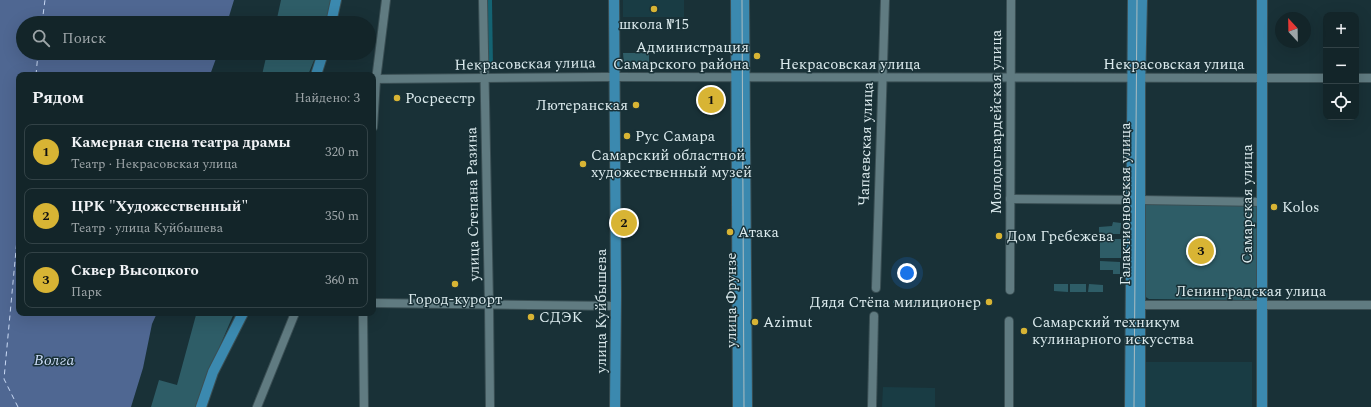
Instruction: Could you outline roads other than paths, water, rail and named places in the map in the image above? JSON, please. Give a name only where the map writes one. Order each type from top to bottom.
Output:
[{"type":"main road","points":[[333,16],[336,0]]},
{"type":"main road","name":"улица Куйбышева","points":[[614,0],[616,306],[615,407]]},
{"type":"main road","name":"улица Фрунзе","points":[[736,0],[741,78],[747,407]]},
{"type":"main road","name":"улица Фрунзе","points":[[738,407],[741,78],[744,0]]},
{"type":"main road","name":"Галактионовская улица","points":[[1133,0],[1136,78],[1136,200],[1141,305],[1140,407]]},
{"type":"main road","name":"Галактионовская улица","points":[[1136,78],[1142,0]]},
{"type":"main road","name":"Самарская улица","points":[[1262,0],[1262,407]]},
{"type":"main road","points":[[317,72],[321,60]]},
{"type":"main road","name":"Галактионовская улица","points":[[1130,407],[1130,305],[1136,200]]},
{"type":"main road","points":[[201,407],[213,372],[241,316]]},
{"type":"street","points":[[375,72],[386,0]]},
{"type":"street","name":"улица Степана Разина","points":[[483,0],[490,407]]},
{"type":"street","name":"Чапаевская улица","points":[[876,288],[885,0]]},
{"type":"street","name":"Молодогвардейская улица","points":[[1010,290],[1011,0]]},
{"type":"street","name":"Некрасовская улица","points":[[376,80],[484,78],[1323,78]]},
{"type":"street","points":[[1359,78],[1371,78]]},
{"type":"street","points":[[1010,199],[1263,202]]},
{"type":"street","points":[[376,303],[616,306]]},
{"type":"street","name":"Ленинградская улица","points":[[1130,305],[1371,305]]},
{"type":"street","points":[[257,407],[294,316]]},
{"type":"street","points":[[363,316],[364,407]]},
{"type":"street","points":[[872,407],[874,316]]},
{"type":"street","points":[[1009,321],[1009,407]]},
{"type":"water","name":"Волга","points":[[0,0],[234,0],[229,16],[16,16],[16,60],[215,60],[211,72],[16,72],[16,316],[156,316],[152,324],[143,368],[131,407],[0,407]]},
{"type":"tram line","points":[[742,0],[744,407]]},
{"type":"tram line","points":[[1134,407],[1137,0]]},
{"type":"place","name":"школа №15","points":[[654,9]]},
{"type":"place","name":"Администрация Самарского района","points":[[757,56]]},
{"type":"place","name":"Росреестр","points":[[397,98]]},
{"type":"place","name":"Камерная сцена театра драмы","points":[[711,100]]},
{"type":"place","name":"Лютеранская","points":[[636,105]]},
{"type":"place","name":"Рус Самара","points":[[627,136]]},
{"type":"place","name":"Самарский областной художественный музей","points":[[583,164]]},
{"type":"place","name":"Kolos","points":[[1274,207]]},
{"type":"place","name":"ЦРК \"Художественный\"","points":[[624,223]]},
{"type":"place","name":"Атака","points":[[730,232]]},
{"type":"place","name":"Дом Гребежева","points":[[999,236]]},
{"type":"place","name":"Сквер Высоцкого","points":[[1201,251]]},
{"type":"place","name":"Город-курорт","points":[[455,284]]},
{"type":"place","name":"Дядя Стёпа милиционер","points":[[989,302]]},
{"type":"place","name":"СДЭК","points":[[531,317]]},
{"type":"place","name":"Azimut","points":[[755,322]]},
{"type":"place","name":"Самарский техникум кулинарного искусства","points":[[1024,331]]}]
